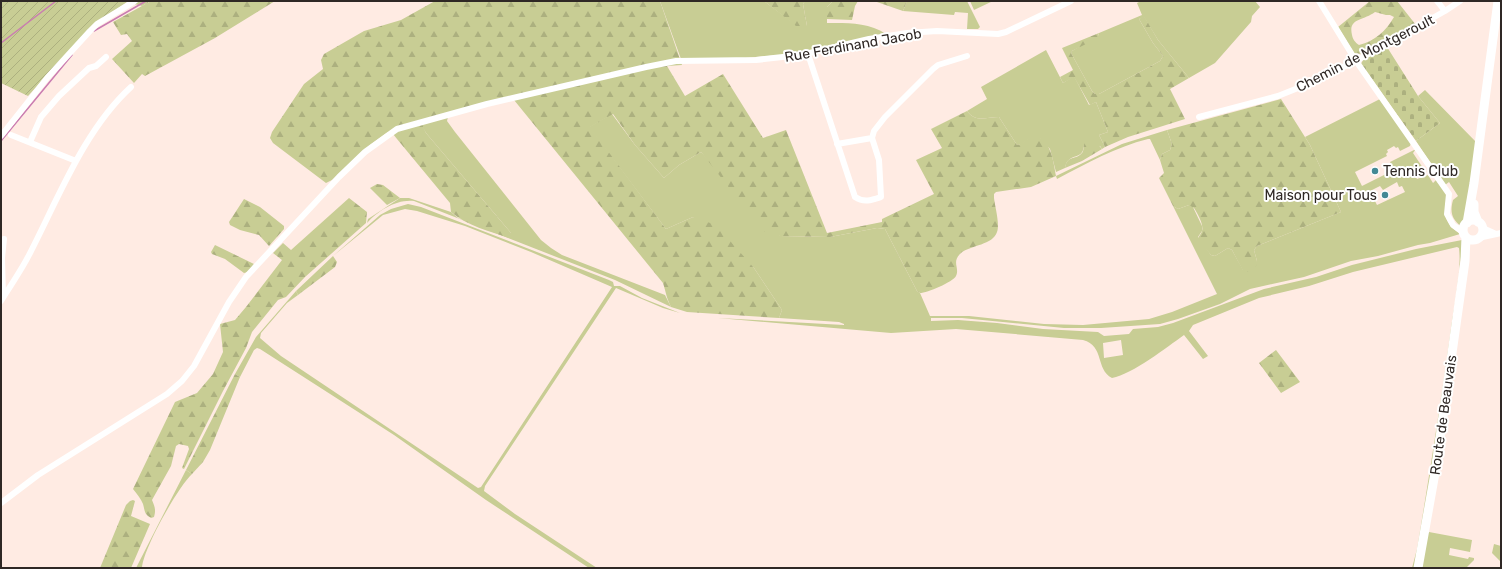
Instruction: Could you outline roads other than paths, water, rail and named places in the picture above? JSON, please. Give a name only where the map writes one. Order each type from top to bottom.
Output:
[{"type":"main road","points":[[1498,1],[1474,183],[1467,223],[1464,227],[1464,234],[1470,239],[1478,239],[1482,232],[1474,212],[1474,204],[1501,2]]},
{"type":"main road","points":[[1467,223],[1473,220],[1480,224]]},
{"type":"main road","name":"Route de Beauvais","points":[[1464,234],[1465,261]]},
{"type":"main road","name":"Route de Beauvais","points":[[1418,568],[1436,466],[1465,261],[1468,251],[1478,239]]},
{"type":"street","points":[[1,136],[47,78],[90,31],[97,24],[135,1]]},
{"type":"street","name":"Rue Ferdinand Jacob","points":[[1,503],[38,475],[167,394],[182,381],[194,366],[229,302],[246,277],[339,177],[365,152],[397,129],[487,104],[676,61],[756,60],[808,54],[907,33],[937,32],[998,34],[1006,32],[1071,1]]},
{"type":"street","points":[[1319,1],[1356,61],[1449,194],[1447,214],[1453,225],[1464,234]]},
{"type":"street","points":[[1437,1],[1445,11]]},
{"type":"street","name":"Chemin de Montgeroult","points":[[1199,117],[1288,93],[1356,61],[1460,1]]},
{"type":"street","points":[[808,54],[856,197],[860,200],[866,201],[881,197],[879,160],[872,138],[874,131],[885,117],[932,69],[938,65],[967,56]]},
{"type":"street","points":[[30,142],[41,117],[59,96],[89,68],[96,66],[106,57]]},
{"type":"street","points":[[2,300],[29,256],[76,161],[113,106],[121,96],[132,87]]},
{"type":"street","points":[[11,135],[76,161]]},
{"type":"street","points":[[837,144],[872,138]]},
{"type":"street","points":[[1480,224],[1485,229],[1499,233]]},
{"type":"street","points":[[1478,239],[1499,233]]},
{"type":"street","points":[[2,300],[2,258],[4,239]]},
{"type":"waterway","points":[[1,43],[56,1]]},
{"type":"waterway","points":[[94,31],[146,1]]},
{"type":"waterway","points":[[1,141],[72,55]]},
{"type":"place","name":"Tennis Club","points":[[1375,171]]},
{"type":"place","name":"Maison pour Tous","points":[[1385,195]]}]
